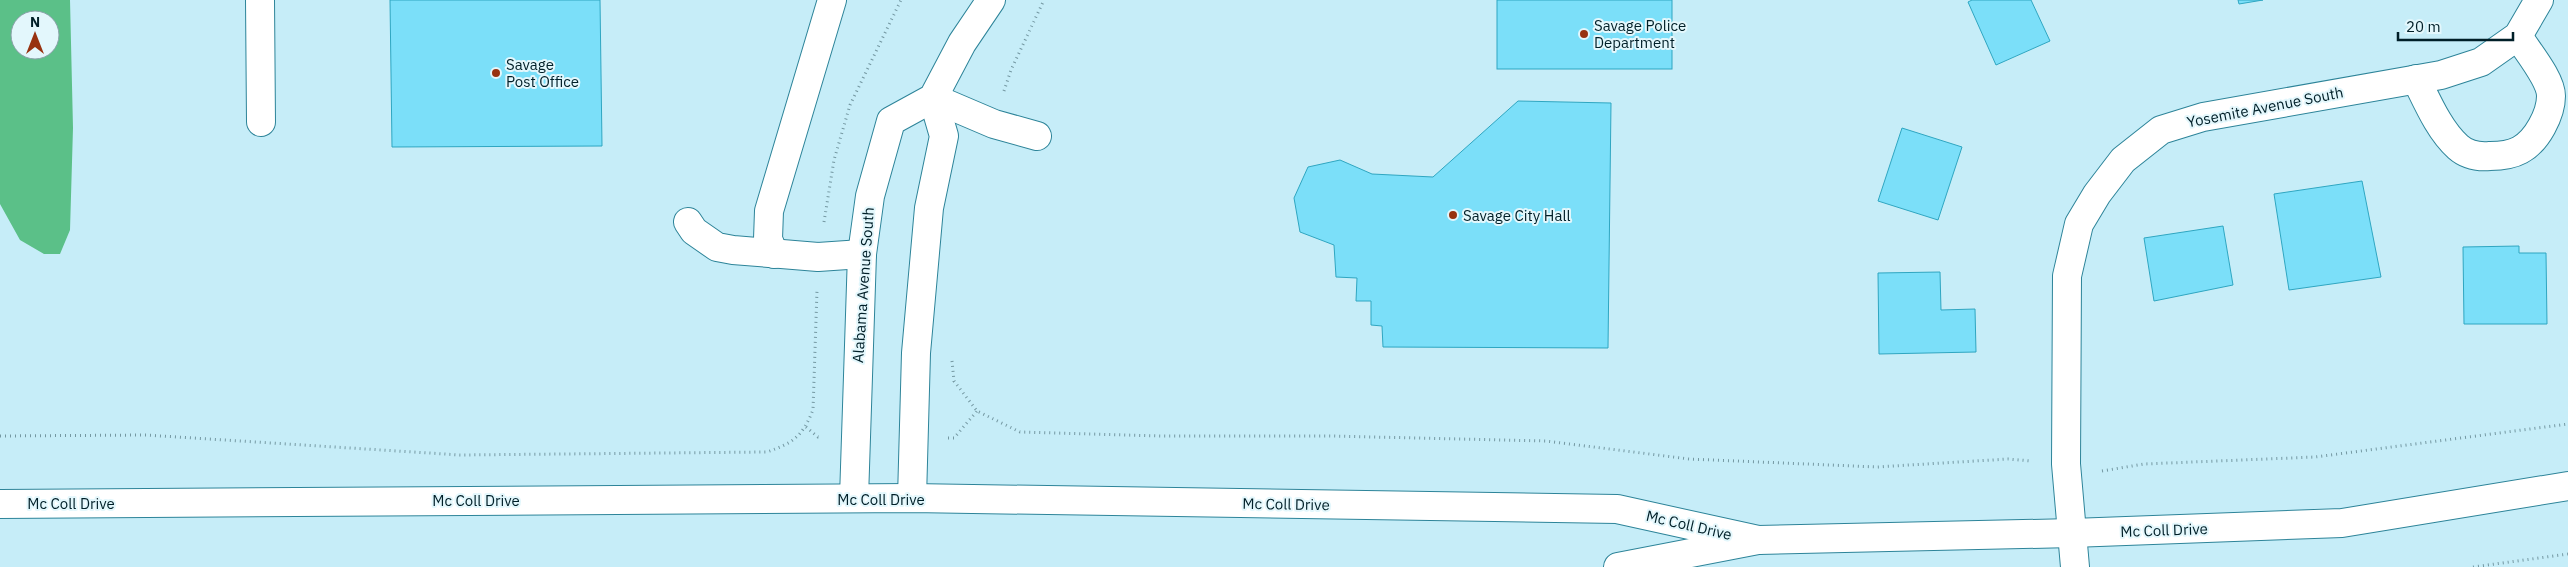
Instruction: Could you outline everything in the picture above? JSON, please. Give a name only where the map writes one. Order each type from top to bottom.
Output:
[{"type":"main road","points":[[260,0],[261,122]]},
{"type":"main road","points":[[774,254],[768,239],[769,211],[832,0]]},
{"type":"main road","points":[[912,498],[916,353],[926,237],[929,208],[944,136],[932,98],[962,42],[991,0]]},
{"type":"main road","name":"Yosemite Avenue South","points":[[2075,567],[2066,464],[2067,276],[2079,224],[2096,194],[2123,160],[2161,130],[2203,117],[2416,79],[2481,62],[2518,36],[2539,0]]},
{"type":"main road","points":[[2416,79],[2447,133],[2457,146],[2468,154],[2485,156],[2506,155],[2521,150],[2536,136],[2547,117],[2551,95],[2547,79],[2518,36]]},
{"type":"main road","points":[[932,98],[994,124],[1037,136]]},
{"type":"main road","name":"Alabama Avenue South","points":[[854,498],[862,254],[870,196],[892,121],[932,98]]},
{"type":"main road","points":[[688,222],[694,231],[717,247],[818,257],[862,254]]},
{"type":"main road","name":"Mc Coll Drive","points":[[1618,567],[1758,540],[2072,533],[2342,523],[2568,486]]},
{"type":"main road","name":"Mc Coll Drive","points":[[0,504],[912,498],[1617,509],[1758,540]]},
{"type":"path","points":[[0,436],[146,435],[460,455],[767,452],[792,443],[806,427],[812,410],[818,257],[834,160],[850,105],[901,0]]},
{"type":"path","points":[[994,124],[1011,70],[1044,0]]},
{"type":"path","points":[[952,353],[954,380],[977,411],[1020,432],[1162,436],[1330,436],[1546,441],[1689,459],[1877,467],[2008,459],[2066,464],[2106,472],[2144,464],[2316,457],[2568,424]]},
{"type":"path","points":[[2473,567],[2568,554]]},
{"type":"shaded area","points":[[0,0],[70,0],[73,128],[70,230],[60,254],[44,254],[20,240],[0,204]]},
{"type":"building","name":"Savage Post Office","points":[[390,0],[600,0],[602,146],[392,147]]},
{"type":"building","name":"Savage Police Department","points":[[1497,0],[1672,0],[1672,69],[1497,69]]},
{"type":"building","points":[[1972,0],[2031,0],[2050,41],[1996,65],[1968,2]]},
{"type":"building","points":[[2238,0],[2263,0],[2239,4]]},
{"type":"building","name":"Savage City Hall","points":[[1518,101],[1611,103],[1608,348],[1383,347],[1382,326],[1371,325],[1371,301],[1356,301],[1357,278],[1336,277],[1334,245],[1300,232],[1294,198],[1308,167],[1340,160],[1372,174],[1433,177]]},
{"type":"building","points":[[1902,128],[1962,147],[1938,220],[1878,201]]},
{"type":"building","points":[[2362,181],[2381,277],[2289,290],[2274,194]]},
{"type":"building","points":[[2223,226],[2233,285],[2154,301],[2144,238]]},
{"type":"building","points":[[2519,246],[2519,253],[2546,253],[2547,324],[2464,324],[2463,247]]},
{"type":"building","points":[[1940,272],[1941,310],[1975,309],[1976,352],[1879,354],[1878,273]]},
{"type":"place","name":"Savage Police Department","points":[[1584,34]]},
{"type":"place","name":"Savage Post Office","points":[[496,73]]},
{"type":"place","name":"Savage City Hall","points":[[1453,215]]}]
